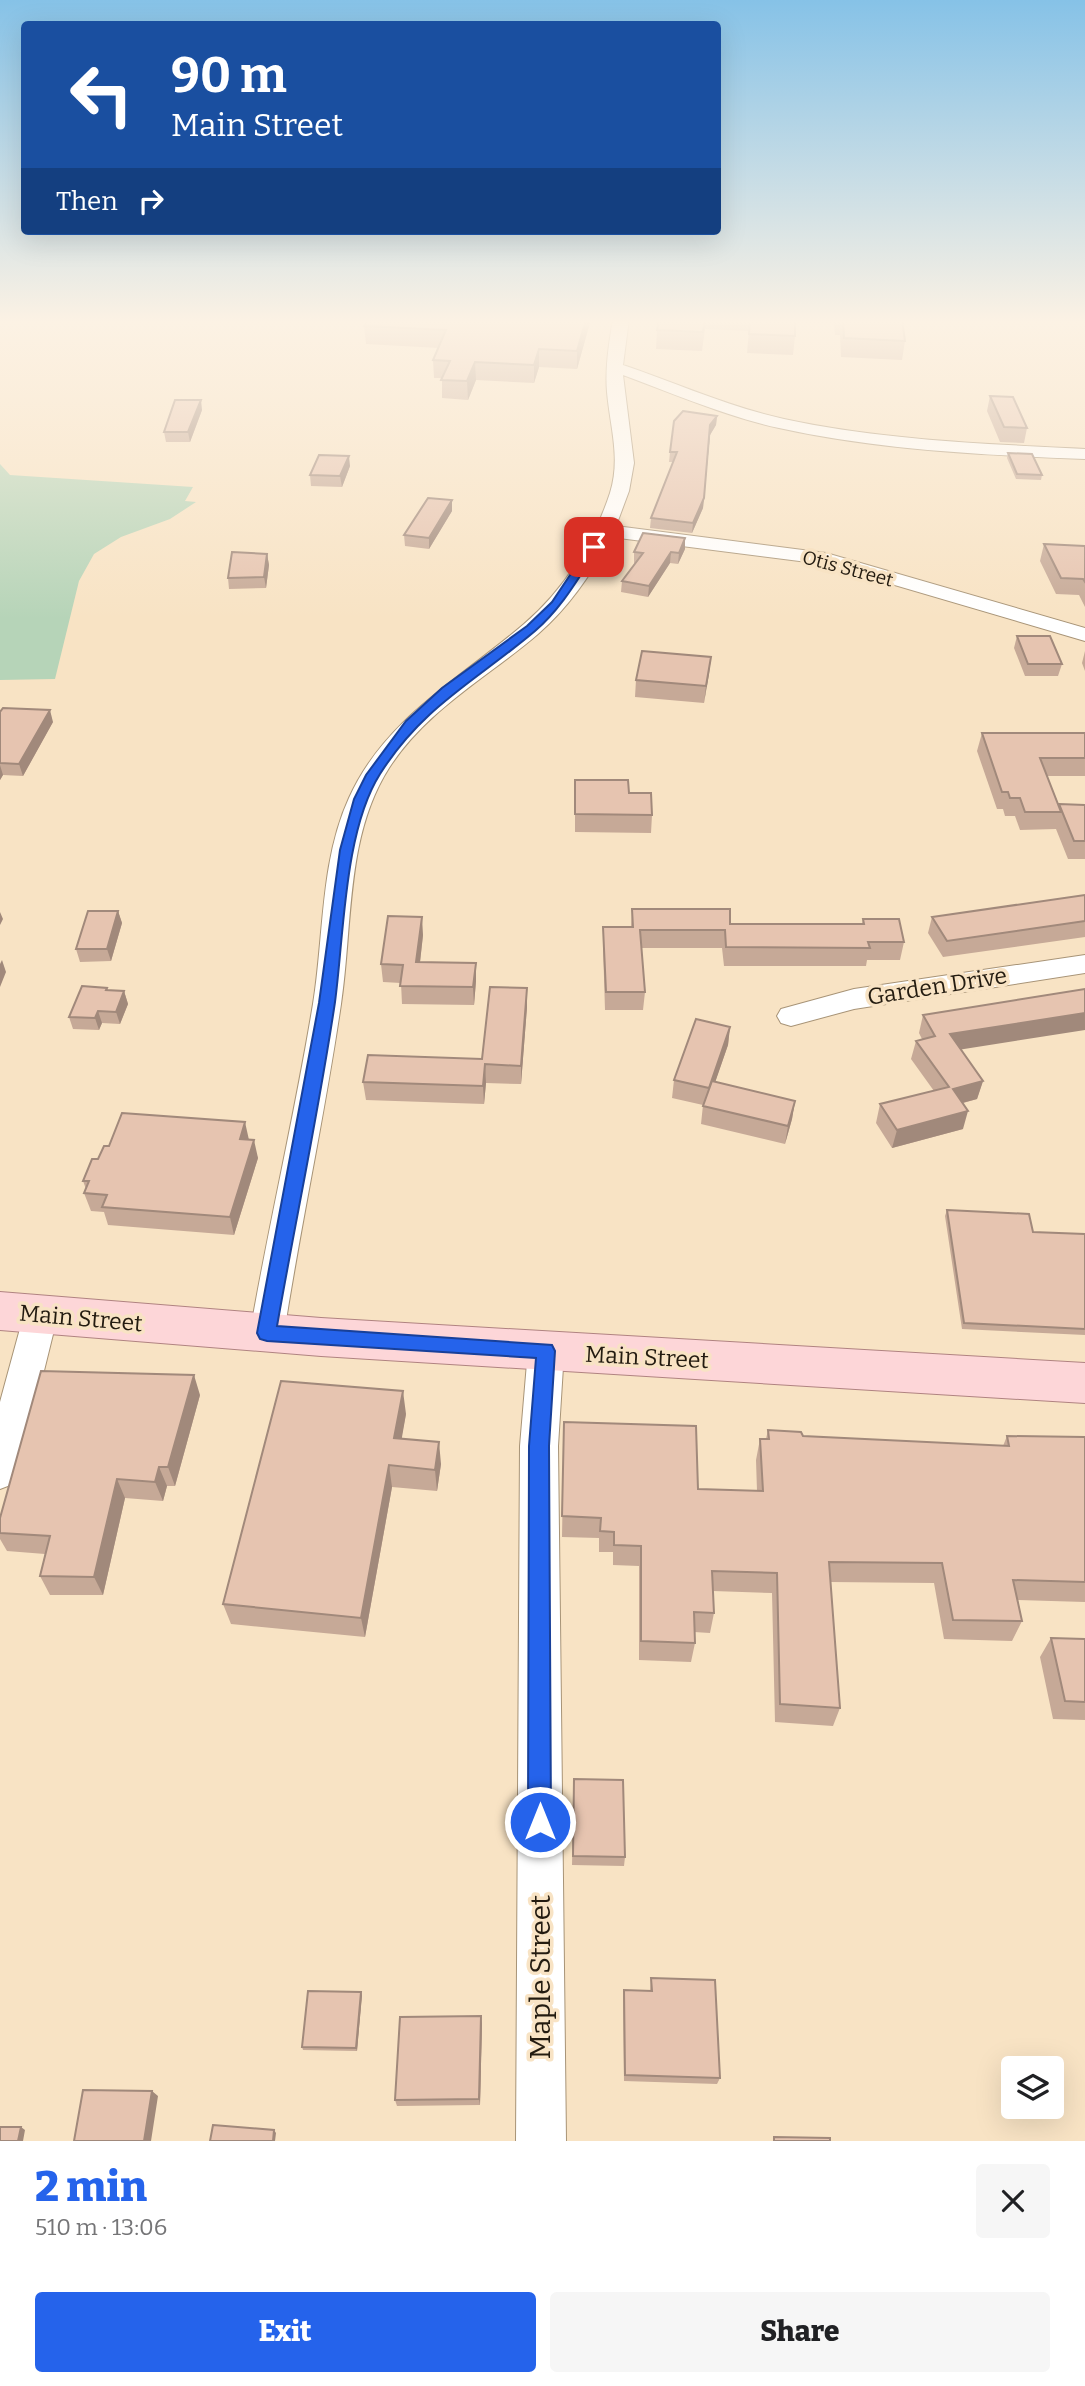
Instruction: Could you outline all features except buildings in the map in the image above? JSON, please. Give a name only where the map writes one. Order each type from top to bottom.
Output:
[{"type":"main road","name":"Main Street","points":[[21,1313],[267,1333],[1085,1383]]},
{"type":"street","points":[[267,1333],[327,1003],[347,850],[360,799],[373,775],[410,724],[446,691],[540,620],[572,582],[604,530],[620,492],[628,453],[621,419]]},
{"type":"street","points":[[773,419],[815,429],[960,447],[1085,454]]},
{"type":"street","name":"Otis Street","points":[[604,530],[768,549],[826,559],[1085,635]]},
{"type":"street","name":"Garden Drive","points":[[791,1016],[854,999],[1085,964]]},
{"type":"street","points":[[0,1472],[21,1313]]},
{"type":"street","name":"Maple Street","points":[[541,2141],[539,1446],[546,1351]]},
{"type":"green space","points":[[0,464],[10,475],[193,487],[185,501],[196,502],[170,519],[121,537],[94,554],[79,581],[55,679],[0,680]]},
{"type":"route","points":[[540,1822],[539,1446],[546,1351],[267,1333],[327,1003],[347,850],[360,799],[373,775],[410,724],[446,691],[531,628],[556,604],[594,547]]}]
